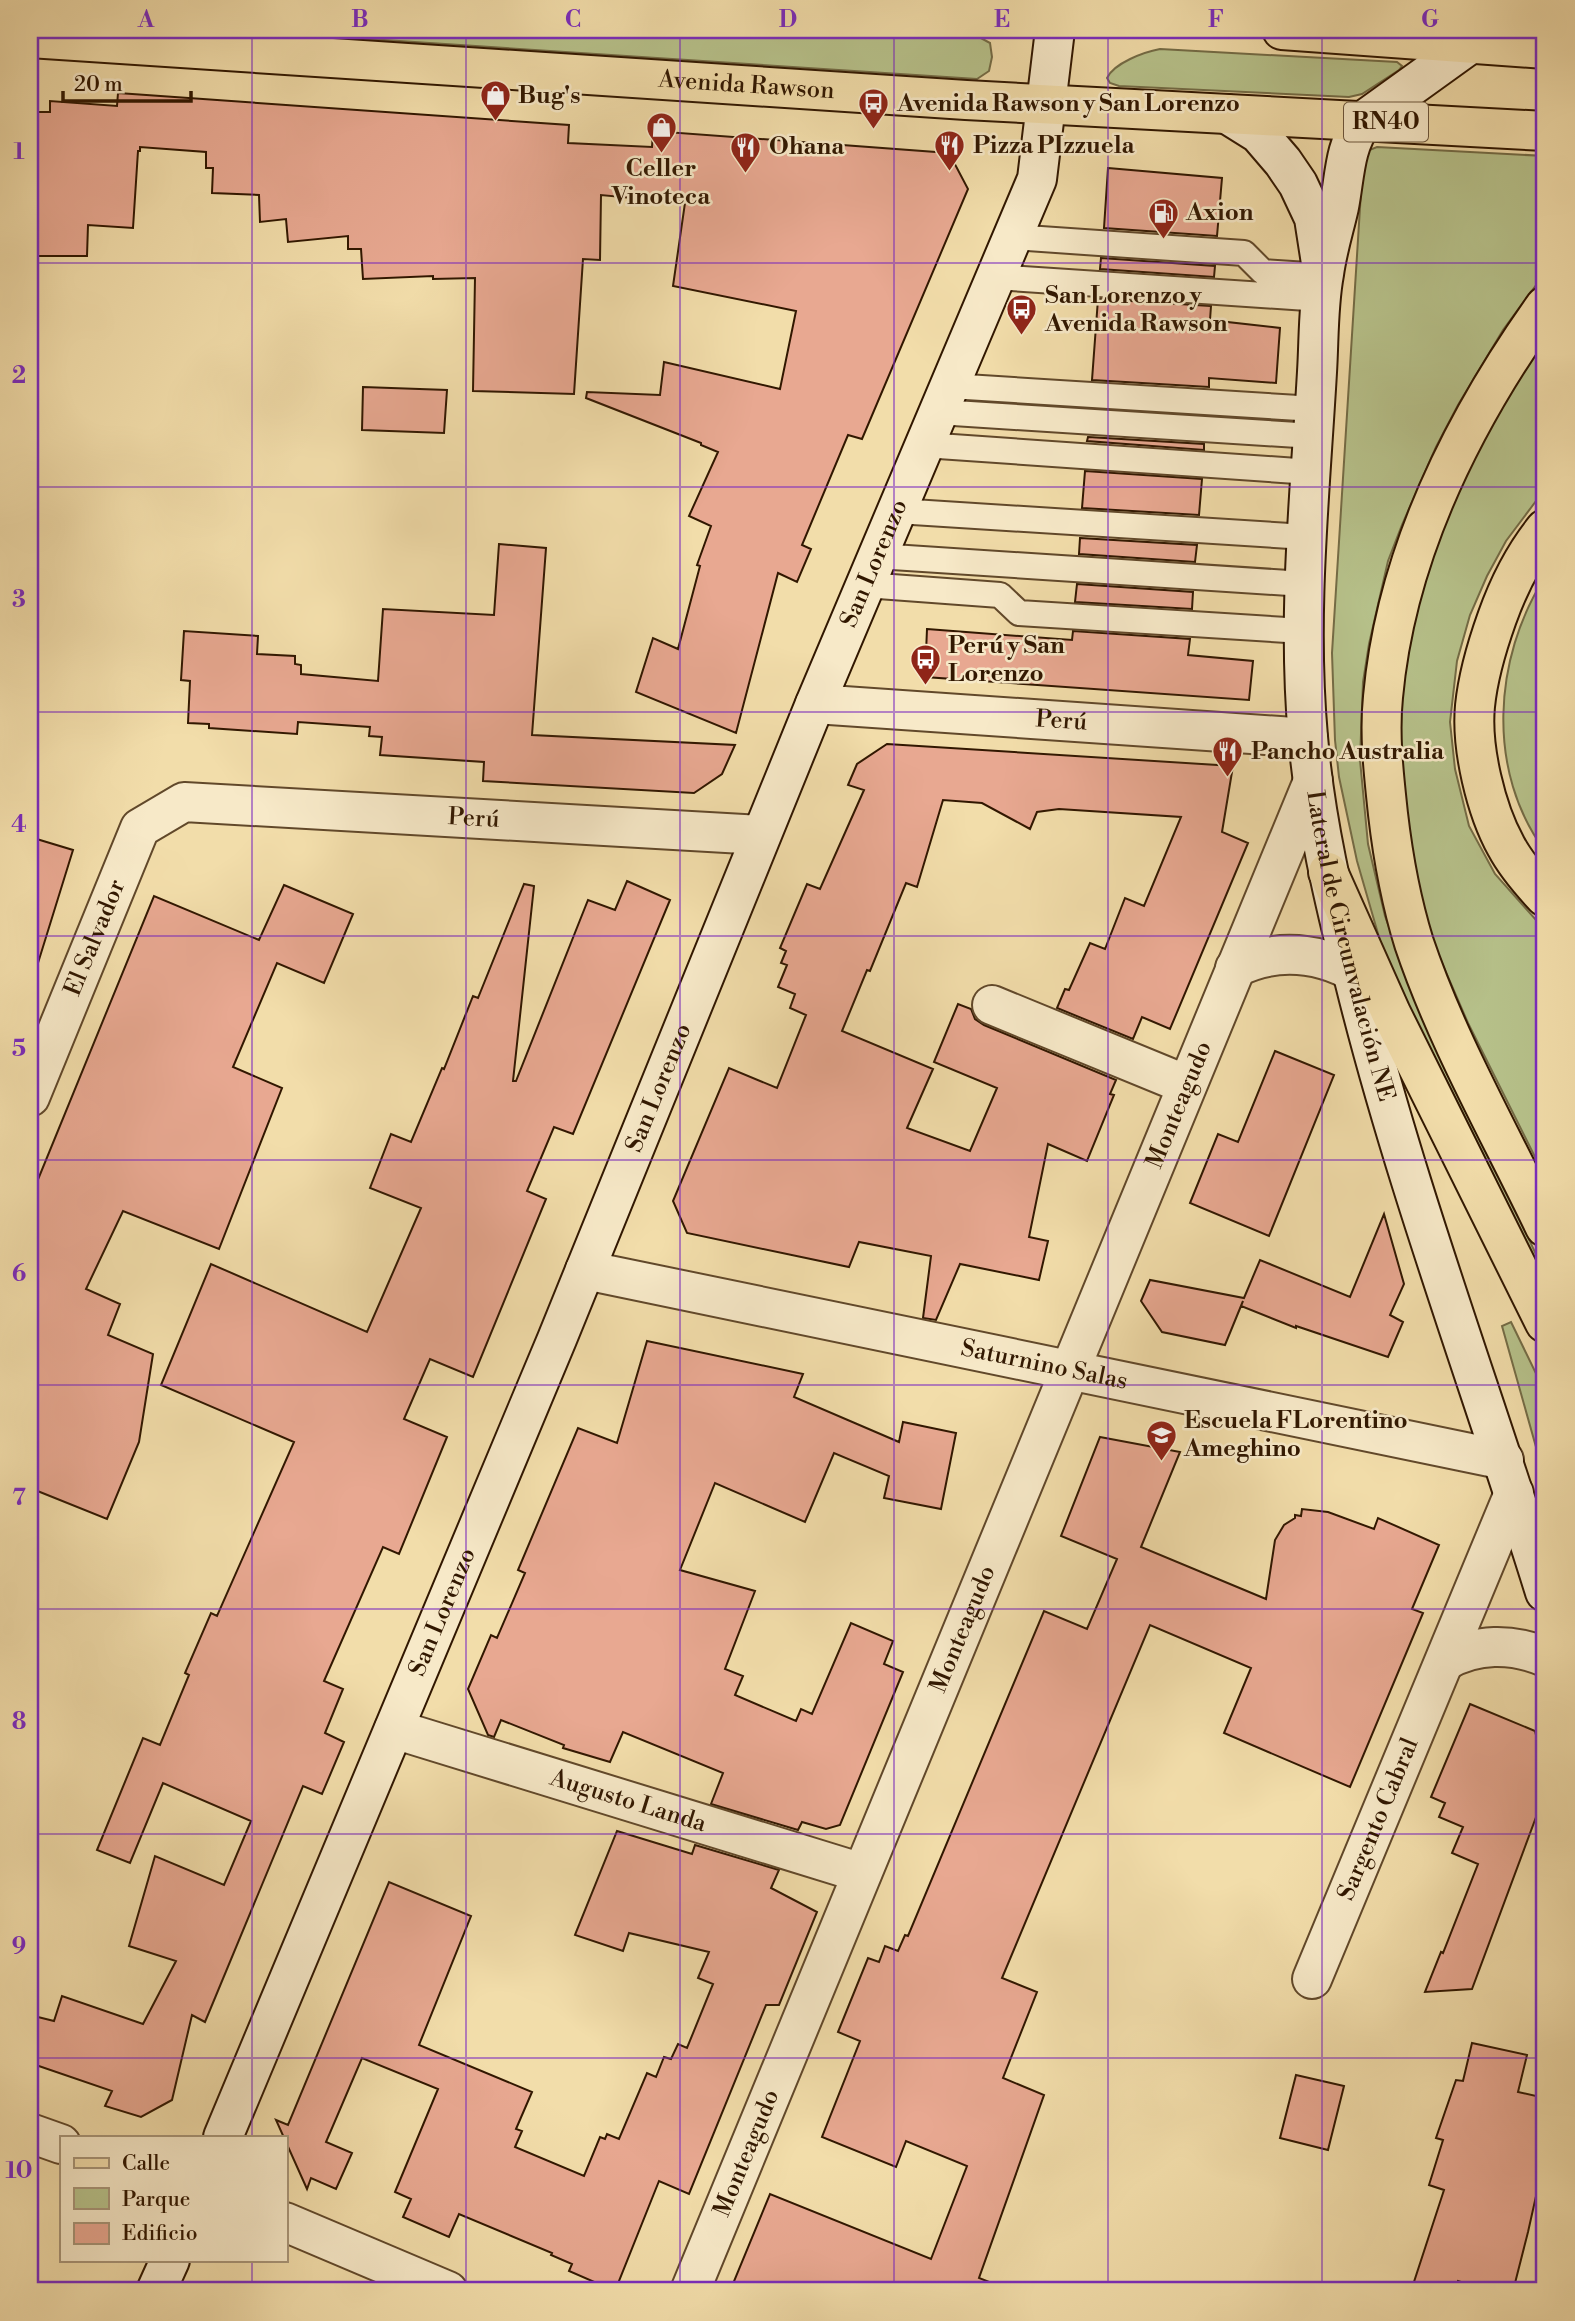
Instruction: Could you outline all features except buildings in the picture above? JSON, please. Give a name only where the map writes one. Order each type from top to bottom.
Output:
[{"type":"main road","points":[[1282,30],[1545,49]]},
{"type":"main road","name":"Avenida Rawson","points":[[30,38],[1046,104],[1545,131]]},
{"type":"main road","points":[[1545,306],[1495,380],[1447,471],[1420,536],[1395,617],[1382,698],[1382,736],[1391,838],[1400,890],[1414,942],[1454,1038],[1545,1227]]},
{"type":"main road","points":[[1545,529],[1521,565],[1504,600],[1490,638],[1475,709],[1476,743],[1493,815],[1506,846],[1527,877],[1545,897]]},
{"type":"main road","points":[[1328,872],[1456,1147],[1545,1323]]},
{"type":"street","name":"San Lorenzo","points":[[223,2136],[585,1270],[815,704],[1037,179],[1055,30]]},
{"type":"street","name":"Lateral de Circunvalación NE","points":[[1470,44],[1363,121],[1353,134],[1349,146],[1322,287],[1304,584],[1303,631],[1308,738],[1328,872],[1378,1078],[1442,1282],[1545,1592]]},
{"type":"street","points":[[1227,114],[1259,134],[1298,184],[1314,218],[1322,287]]},
{"type":"street","name":"Perú","points":[[815,704],[1308,738]]},
{"type":"street","name":"Monteagudo","points":[[690,2291],[1313,780]]},
{"type":"street","name":"Perú","points":[[184,802],[761,835]]},
{"type":"street","name":"El Salvador","points":[[30,1097],[140,828],[184,802]]},
{"type":"street","points":[[1235,968],[1262,958],[1295,954],[1328,960],[1352,971],[1384,995]]},
{"type":"street","points":[[992,1005],[1187,1085]]},
{"type":"street","name":"Saturnino Salas","points":[[585,1270],[1069,1370],[1509,1477]]},
{"type":"street","name":"Sargento Cabral","points":[[1312,1979],[1445,1661],[1509,1477]]},
{"type":"street","points":[[1445,1661],[1470,1650],[1500,1646],[1530,1651],[1545,1657]]},
{"type":"street","name":"Augusto Landa","points":[[394,1729],[862,1873]]},
{"type":"street","points":[[30,2133],[60,2144]]},
{"type":"street","points":[[287,2223],[448,2291]]},
{"type":"street","points":[[156,2291],[169,2262]]},
{"type":"lane","points":[[1012,237],[1244,253],[1263,272],[1322,287]]},
{"type":"lane","points":[[995,277],[1322,287]]},
{"type":"lane","points":[[937,415],[1313,439]]},
{"type":"lane","points":[[937,415],[1313,439]]},
{"type":"lane","points":[[897,511],[1306,537]]},
{"type":"lane","points":[[871,571],[1304,584]]},
{"type":"lane","points":[[871,571],[1000,595],[1019,613],[1303,631]]},
{"type":"green space","points":[[231,30],[872,30],[979,37],[990,43],[992,57],[989,71],[977,79]]},
{"type":"green space","points":[[1160,49],[1397,62],[1402,66],[1362,94],[1349,97],[1119,86],[1110,83],[1107,78],[1123,63]]},
{"type":"green space","points":[[1377,147],[1545,156],[1545,273],[1503,330],[1458,405],[1436,447],[1388,561],[1363,682],[1360,760],[1368,844],[1385,916],[1404,968],[1545,1274],[1545,1287],[1470,1137],[1383,951],[1357,861],[1339,777],[1332,653],[1363,160],[1367,151]]},
{"type":"green space","points":[[1545,339],[1545,489],[1506,541],[1470,615],[1457,661],[1450,722],[1455,769],[1469,826],[1495,874],[1545,930],[1545,1177],[1468,1023],[1432,940],[1420,901],[1400,776],[1400,736],[1402,688],[1418,594],[1451,504],[1502,405]]},
{"type":"green space","points":[[1545,577],[1545,851],[1526,820],[1513,786],[1505,751],[1503,715],[1507,678],[1515,643],[1528,609]]},
{"type":"green space","points":[[1511,1322],[1545,1392],[1545,1479],[1502,1326]]},
{"type":"place","name":"Bug's","points":[[495,123]]},
{"type":"place","name":"Avenida Rawson y San Lorenzo","points":[[874,131]]},
{"type":"place","name":"Celler Vinoteca","points":[[661,154]]},
{"type":"place","name":"Pizza PIzzuela","points":[[950,173]]},
{"type":"place","name":"Ohana","points":[[746,174]]},
{"type":"place","name":"Axion","points":[[1163,240]]},
{"type":"place","name":"San Lorenzo y Avenida Rawson","points":[[1022,337]]},
{"type":"place","name":"Perú y San Lorenzo","points":[[925,687]]},
{"type":"place","name":"Pancho Australia","points":[[1228,779]]},
{"type":"place","name":"Escuela FLorentino Ameghino","points":[[1161,1462]]}]
